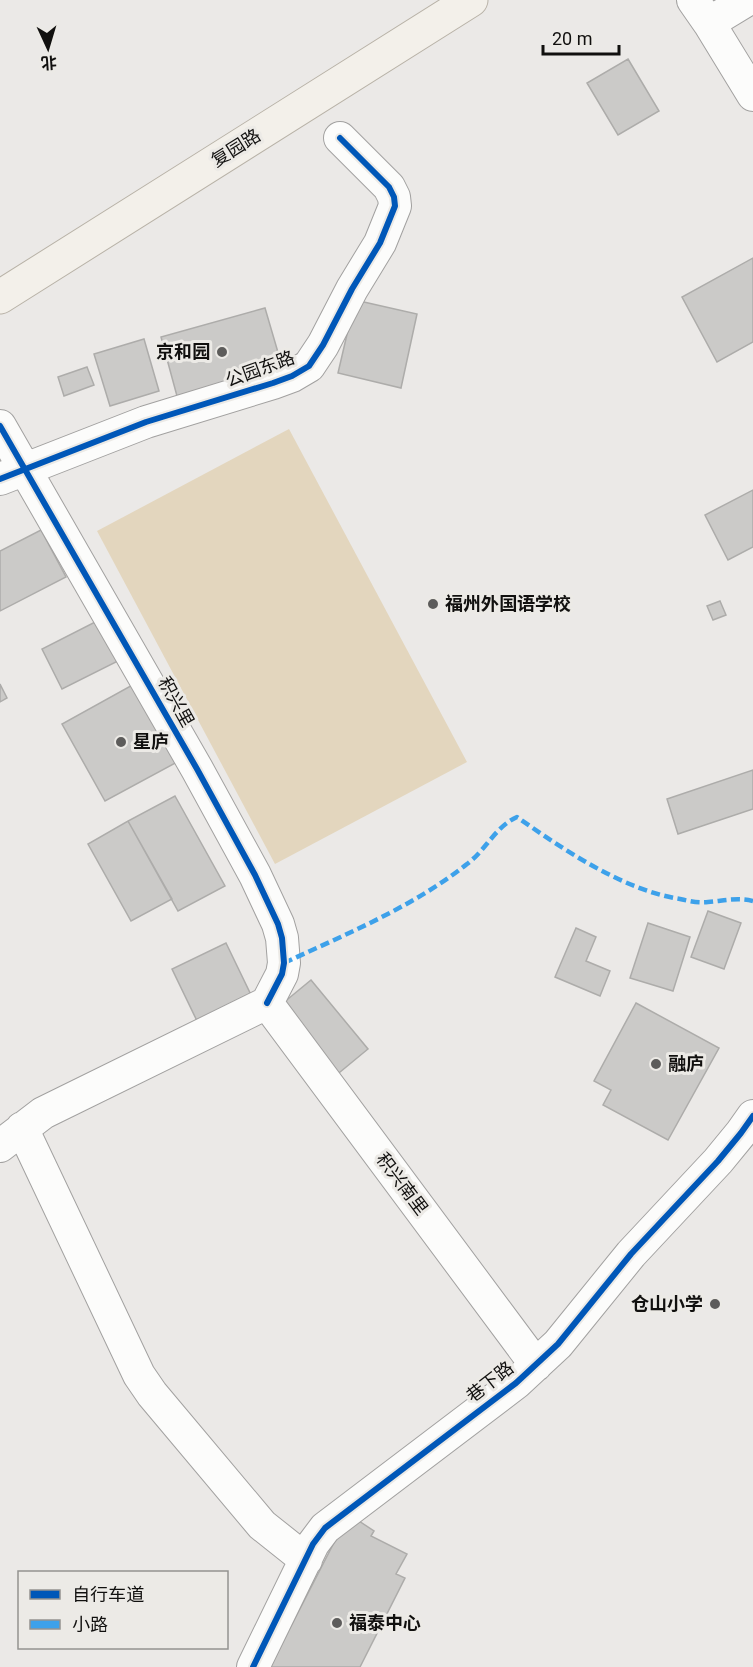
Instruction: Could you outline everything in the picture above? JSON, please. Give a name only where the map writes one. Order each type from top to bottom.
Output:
[{"type":"main road","name":"复园路","points":[[0,297],[471,0]]},
{"type":"street","points":[[747,0],[701,11],[753,95]]},
{"type":"street","name":"公园东路","points":[[13,474],[146,422],[273,383],[309,366],[380,243],[395,206],[389,187],[340,138]]},
{"type":"street","name":"积兴里","points":[[0,426],[13,474],[202,779],[255,875],[278,924],[282,938],[284,963],[279,981],[267,1004]]},
{"type":"street","points":[[267,1004],[43,1113],[11,1137],[139,1375],[152,1394],[262,1525],[306,1560]]},
{"type":"street","name":"积兴南里","points":[[267,1004],[536,1365]]},
{"type":"street","name":"巷下路","points":[[253,1667],[319,1535],[338,1517],[516,1383],[558,1344],[631,1254],[718,1161],[753,1116]]},
{"type":"shaded area","points":[[289,429],[467,762],[275,864],[97,531]]},
{"type":"building","points":[[628,59],[659,111],[618,135],[587,83]]},
{"type":"building","points":[[753,258],[753,342],[717,362],[682,297]]},
{"type":"building","points":[[355,300],[417,314],[401,388],[338,373]]},
{"type":"building","name":"京和园","points":[[265,308],[282,366],[177,396],[161,337]]},
{"type":"building","points":[[144,339],[159,391],[110,406],[94,354]]},
{"type":"building","points":[[87,367],[94,385],[64,396],[58,377]]},
{"type":"building","points":[[753,490],[753,547],[728,560],[705,515]]},
{"type":"building","points":[[41,530],[66,577],[0,611],[0,551]]},
{"type":"building","points":[[720,601],[726,615],[713,620],[707,606]]},
{"type":"building","points":[[101,619],[122,659],[62,689],[42,649]]},
{"type":"building","name":"星庐","points":[[136,683],[179,761],[105,801],[62,724]]},
{"type":"building","points":[[0,684],[7,698],[0,702]]},
{"type":"building","points":[[753,770],[753,809],[678,834],[667,799]]},
{"type":"building","points":[[175,796],[225,886],[178,911],[128,821]]},
{"type":"building","points":[[128,821],[172,899],[131,921],[88,844]]},
{"type":"building","points":[[708,911],[741,923],[724,969],[691,957]]},
{"type":"building","points":[[648,923],[690,937],[673,991],[630,978]]},
{"type":"building","points":[[576,928],[596,937],[586,961],[610,971],[600,996],[555,977]]},
{"type":"building","points":[[226,943],[252,997],[198,1023],[172,969]]},
{"type":"building","points":[[311,980],[368,1049],[334,1077],[277,1008]]},
{"type":"building","name":"融庐","points":[[636,1003],[719,1048],[668,1140],[603,1105],[611,1090],[594,1081]]},
{"type":"building","name":"福泰中心","points":[[356,1519],[374,1531],[371,1536],[407,1554],[396,1574],[405,1578],[360,1667],[270,1667],[339,1533]]},
{"type":"marked path","points":[[284,963],[378,919],[424,894],[467,864],[509,821],[517,817],[574,855],[637,887],[694,902],[736,899],[753,901]]},
{"type":"cycle path","points":[[0,479],[146,422],[273,383],[309,366],[380,243],[395,206],[389,187],[340,138]]},
{"type":"cycle path","points":[[0,426],[197,769],[255,875],[278,924],[282,938],[284,963],[282,974],[267,1003]]},
{"type":"cycle path","points":[[253,1667],[313,1544],[325,1528],[516,1383],[558,1344],[631,1254],[718,1161],[753,1116]]},
{"type":"place","name":"京和园","points":[[222,352]]},
{"type":"place","name":"福州外国语学校","points":[[433,604]]},
{"type":"place","name":"星庐","points":[[121,742]]},
{"type":"place","name":"融庐","points":[[656,1064]]},
{"type":"place","name":"仓山小学","points":[[715,1304]]},
{"type":"place","name":"福泰中心","points":[[337,1623]]}]
